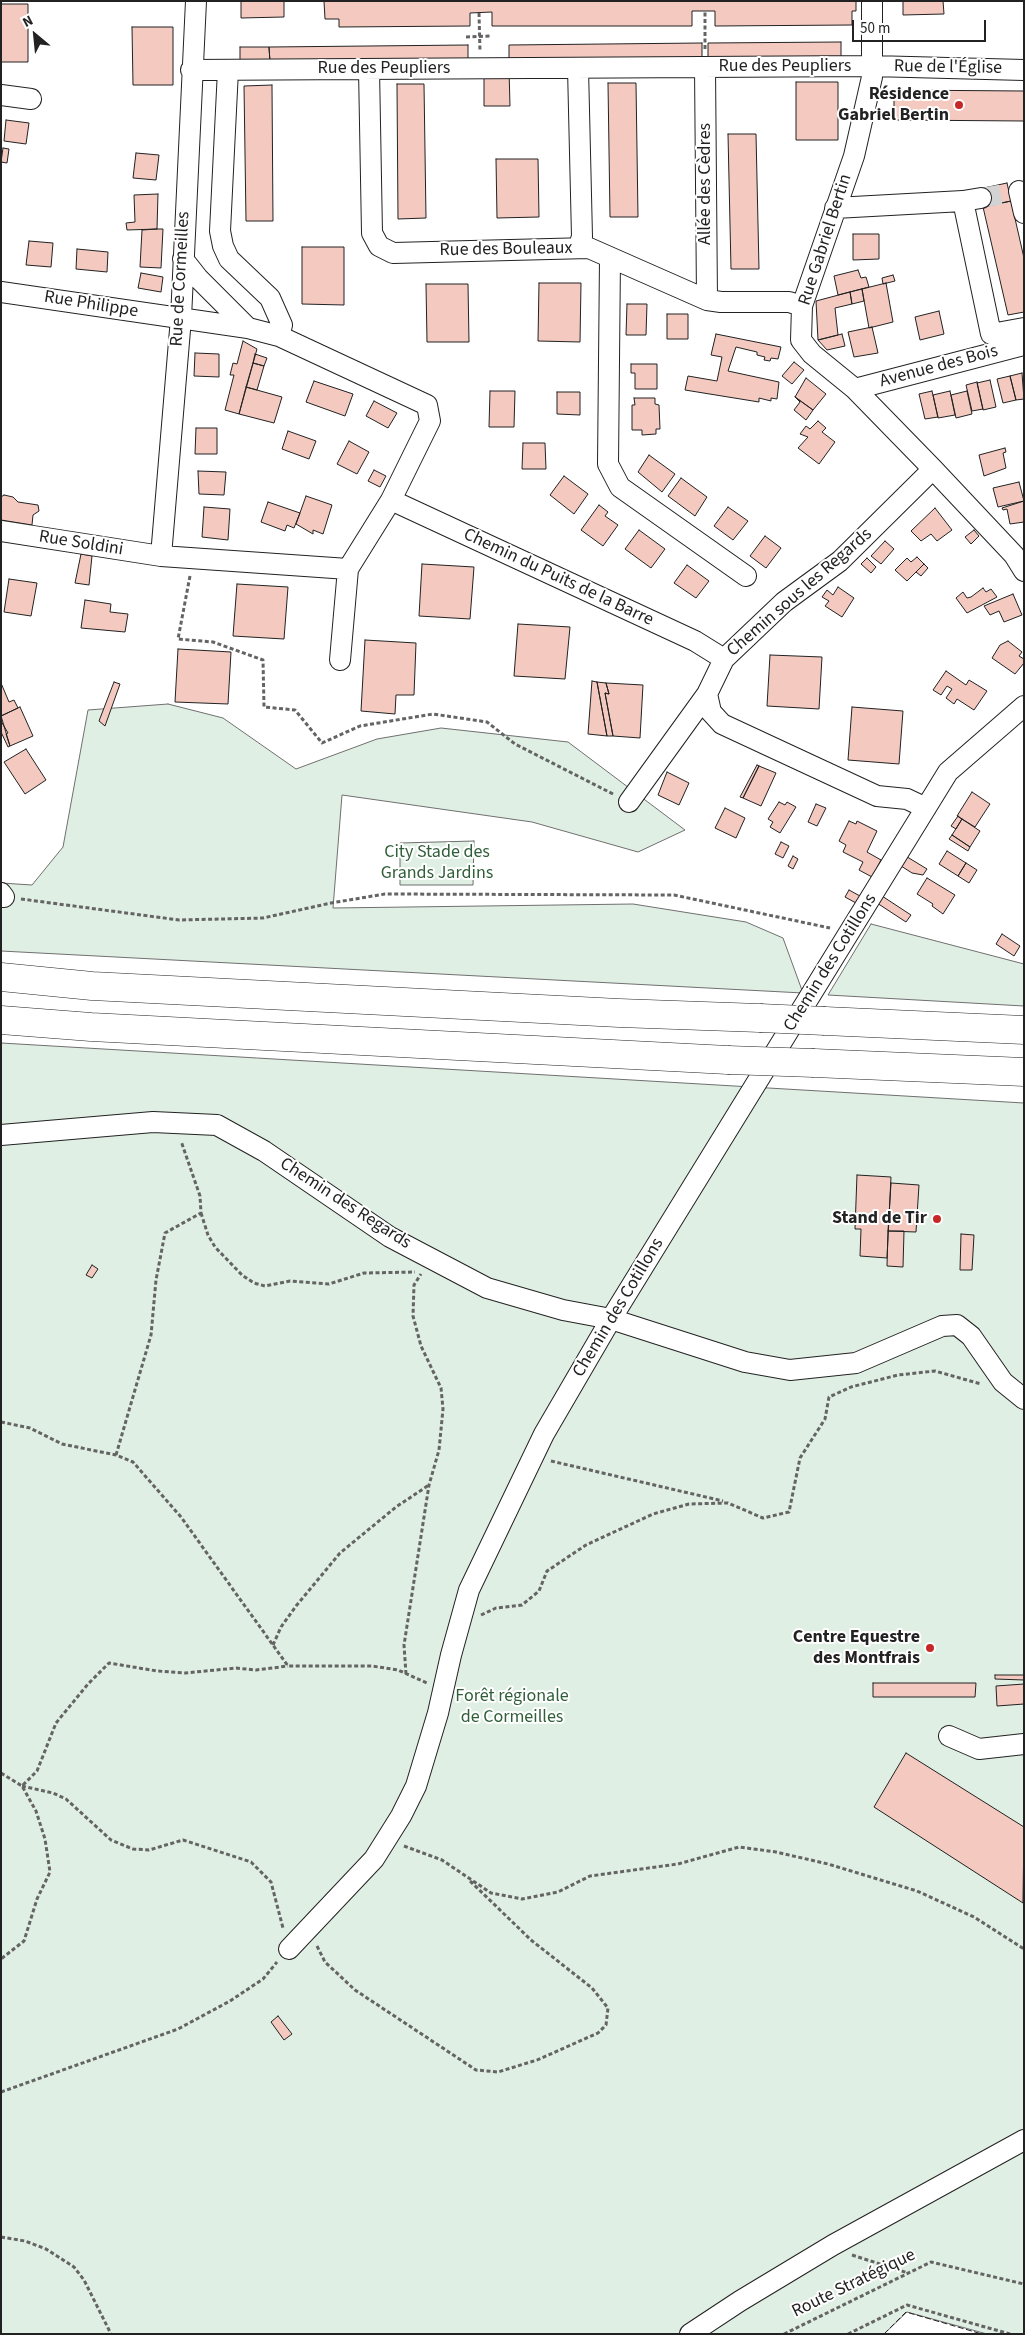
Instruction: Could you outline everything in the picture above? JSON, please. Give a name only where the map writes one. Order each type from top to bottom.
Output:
[{"type":"highway","points":[[1,977],[92,986],[619,1013],[1024,1030]]},
{"type":"highway","points":[[1,1020],[91,1028],[728,1060],[1024,1072]]},
{"type":"street","name":"Rue de Cormeilles","points":[[161,556],[180,318],[191,70],[196,1]]},
{"type":"street","name":"Rue Gabriel Bertin","points":[[872,1],[872,77],[854,156],[802,306],[802,340],[812,354],[855,390],[934,469],[1014,556],[1024,571]]},
{"type":"street","name":"Rue des Peupliers","points":[[191,70],[872,66]]},
{"type":"street","name":"Rue de l'Église","points":[[872,66],[1024,70]]},
{"type":"street","name":"Allée des Cèdres","points":[[705,67],[707,300]]},
{"type":"street","points":[[578,68],[582,238],[578,248]]},
{"type":"street","name":"Rue des Bouleaux","points":[[369,69],[372,233],[379,246],[393,253],[589,248],[707,300],[721,302],[789,302],[802,306]]},
{"type":"street","points":[[228,70],[220,231],[223,246],[229,259],[270,298],[282,325],[279,336]]},
{"type":"street","points":[[1,94],[31,99]]},
{"type":"street","points":[[1017,192],[1024,213]]},
{"type":"street","points":[[835,208],[972,200],[991,334],[1024,328]]},
{"type":"street","points":[[183,258],[198,278],[248,328]]},
{"type":"street","points":[[610,258],[608,464],[620,487],[746,576]]},
{"type":"street","name":"Rue Philippe","points":[[1,292],[180,318]]},
{"type":"street","points":[[180,318],[248,328],[279,336],[426,405],[430,421],[390,500],[348,570],[340,660]]},
{"type":"street","name":"Avenue des Bois","points":[[855,390],[1024,345]]},
{"type":"street","name":"Chemin sous les Regards","points":[[629,802],[707,694],[724,659],[784,602],[840,561],[934,469]]},
{"type":"street","name":"Chemin du Puits de la Barre","points":[[390,500],[695,641],[724,659]]},
{"type":"street","name":"Rue Soldini","points":[[1,531],[161,556]]},
{"type":"street","points":[[161,556],[348,570]]},
{"type":"street","points":[[707,694],[711,712],[722,724],[877,796],[907,799],[926,808]]},
{"type":"street","name":"Chemin des Cotillons","points":[[297,1941],[374,1859],[388,1840],[416,1786],[469,1590],[544,1434],[611,1319],[948,772],[1024,706]]},
{"type":"street","name":"Chemin des Regards","points":[[1,1135],[154,1122],[217,1125],[264,1151],[390,1237],[487,1288],[563,1310],[611,1319],[745,1362],[790,1370],[856,1363],[942,1326],[957,1325],[971,1336],[993,1369],[1020,1396]]},
{"type":"street","points":[[949,1736],[979,1749],[1024,1744]]},
{"type":"street","points":[[690,2334],[740,2300],[833,2245],[1024,2140]]},
{"type":"path","points":[[705,11],[705,43]]},
{"type":"path","points":[[479,12],[480,68]]},
{"type":"path","points":[[466,37],[492,36]]},
{"type":"path","points":[[193,558],[178,639],[213,642],[263,660],[264,707],[295,710],[322,743],[360,726],[433,714],[487,722],[515,744],[629,802]]},
{"type":"path","points":[[3,895],[179,920],[263,918],[331,903],[385,894],[674,895],[850,932]]},
{"type":"path","points":[[179,1123],[181,1145],[200,1196],[201,1213],[208,1235],[215,1247],[242,1275],[254,1283],[265,1286],[290,1281],[329,1284],[364,1273],[423,1272],[414,1285],[412,1316],[421,1346],[441,1388],[443,1409],[439,1450],[429,1485],[404,1645],[406,1674]]},
{"type":"path","points":[[116,1455],[151,1335],[156,1280],[165,1233],[201,1213]]},
{"type":"path","points":[[533,1457],[728,1503],[763,1518],[789,1512],[800,1458],[824,1419],[829,1397],[851,1387],[898,1375],[935,1371],[1020,1396]]},
{"type":"path","points":[[1,1422],[30,1428],[62,1444],[116,1455],[133,1462],[181,1517],[288,1666]]},
{"type":"path","points":[[273,1645],[281,1627],[296,1606],[340,1553],[396,1507],[429,1485]]},
{"type":"path","points":[[459,1624],[496,1608],[522,1605],[539,1591],[547,1572],[586,1545],[654,1514],[689,1504],[728,1503]]},
{"type":"path","points":[[22,1786],[37,1771],[56,1723],[88,1684],[109,1663],[157,1671],[185,1673],[236,1668],[256,1670],[288,1666],[372,1666],[406,1674],[443,1690]]},
{"type":"path","points":[[1,1772],[22,1786],[53,1793],[66,1799],[111,1840],[133,1849],[149,1850],[183,1840],[251,1862],[271,1882],[284,1931],[325,1962],[355,1990],[476,2070],[498,2072],[537,2060],[598,2033],[606,2025],[608,2008],[592,1988],[530,1940],[463,1874]]},
{"type":"path","points":[[1,1959],[24,1941],[37,1899],[50,1872],[45,1839],[36,1811],[22,1786]]},
{"type":"path","points":[[388,1840],[442,1860],[491,1893],[522,1899],[558,1892],[590,1876],[678,1864],[739,1847],[776,1852],[828,1864],[917,1891],[974,1917],[1024,1949]]},
{"type":"path","points":[[1,2092],[178,2029],[230,2001],[263,1979],[297,1941]]},
{"type":"path","points":[[1,2237],[25,2240],[46,2249],[74,2267],[84,2280],[111,2334]]},
{"type":"path","points":[[833,2245],[859,2258],[909,2273]]},
{"type":"path","name":"Route Stratégique","points":[[784,2334],[931,2262],[1024,2284]]},
{"type":"path","points":[[848,2334],[907,2305],[1010,2334]]},
{"type":"green space","points":[[168,704],[223,718],[296,769],[377,739],[441,728],[568,742],[685,830],[638,852],[532,822],[342,795],[333,908],[633,904],[746,922],[783,938],[803,993],[1,951],[1,883],[32,885],[63,847],[88,710]]},
{"type":"green space","name":"City Stade des Grands Jardins","points":[[474,841],[473,885],[400,885],[400,843]]},
{"type":"green space","points":[[871,924],[1024,964],[1024,1006],[828,995]]},
{"type":"green space","name":"Forêt régionale de Cormeilles","points":[[1,1043],[1024,1103],[1024,2334],[987,2334],[907,2312],[884,2334],[1,2334]]},
{"type":"building","points":[[241,1],[284,1],[284,17],[241,18]]},
{"type":"building","points":[[324,1],[856,1],[856,11],[852,11],[852,25],[715,26],[715,11],[692,11],[692,26],[492,26],[492,12],[470,13],[470,26],[339,27],[339,19],[325,19]]},
{"type":"building","points":[[903,1],[943,1],[944,14],[903,15]]},
{"type":"building","points":[[1,4],[28,4],[28,62],[1,62]]},
{"type":"building","points":[[132,27],[173,27],[173,85],[133,85]]},
{"type":"building","points":[[841,42],[841,57],[708,58],[708,43]]},
{"type":"building","points":[[702,43],[702,58],[509,61],[509,45]]},
{"type":"building","points":[[468,45],[468,60],[270,62],[269,47]]},
{"type":"building","points":[[240,47],[269,47],[270,62],[240,63]]},
{"type":"building","points":[[509,69],[510,106],[484,106],[484,73]]},
{"type":"building","points":[[796,82],[838,82],[838,140],[796,140]]},
{"type":"building","points":[[608,83],[636,83],[638,217],[610,217]]},
{"type":"building","points":[[397,84],[424,84],[426,218],[398,219]]},
{"type":"building","points":[[272,85],[273,221],[246,221],[244,86]]},
{"type":"building","name":"Résidence Gabriel Bertin","points":[[894,90],[1024,91],[1024,121],[894,120]]},
{"type":"building","points":[[6,120],[29,123],[26,144],[4,141]]},
{"type":"building","points":[[728,134],[756,134],[759,269],[731,269]]},
{"type":"building","points":[[3,148],[9,149],[7,163],[1,162]]},
{"type":"building","points":[[136,153],[159,155],[156,180],[133,178]]},
{"type":"building","points":[[496,159],[538,159],[539,217],[497,218]]},
{"type":"building","points":[[1007,183],[1011,201],[983,207],[979,189]]},
{"type":"building","points":[[158,194],[157,229],[127,230],[126,223],[135,222],[134,195]]},
{"type":"building","points":[[1011,201],[1024,258],[1024,312],[1008,315],[983,207]]},
{"type":"building","points":[[163,229],[161,268],[140,267],[142,230]]},
{"type":"building","points":[[853,234],[879,234],[879,259],[853,260]]},
{"type":"building","points":[[29,241],[53,243],[51,267],[26,265]]},
{"type":"building","points":[[302,247],[344,247],[344,305],[302,304]]},
{"type":"building","points":[[77,249],[108,252],[107,272],[76,269]]},
{"type":"building","points":[[858,270],[861,278],[866,277],[869,287],[838,295],[834,276]]},
{"type":"building","points":[[141,273],[163,277],[161,292],[138,288]]},
{"type":"building","points":[[893,275],[895,281],[883,284],[882,278]]},
{"type":"building","points":[[539,283],[581,283],[580,342],[538,341]]},
{"type":"building","points":[[886,283],[893,322],[869,328],[862,289]]},
{"type":"building","points":[[426,284],[468,284],[469,342],[427,342]]},
{"type":"building","points":[[862,289],[864,301],[852,304],[850,292]]},
{"type":"building","points":[[850,292],[852,304],[835,308],[838,335],[818,340],[816,301]]},
{"type":"building","points":[[627,304],[647,304],[646,335],[626,335]]},
{"type":"building","points":[[939,311],[944,334],[920,340],[915,317]]},
{"type":"building","points":[[667,314],[688,314],[688,339],[667,339]]},
{"type":"building","points":[[872,327],[878,353],[854,357],[848,332]]},
{"type":"building","points":[[716,334],[781,347],[778,359],[771,358],[770,361],[764,360],[765,357],[757,355],[757,352],[736,347],[728,371],[779,382],[777,399],[771,398],[771,401],[759,398],[759,402],[685,390],[688,376],[717,381],[722,357],[711,355]]},
{"type":"building","points":[[842,334],[845,346],[827,350],[818,340]]},
{"type":"building","points":[[243,341],[257,349],[239,414],[225,410],[234,375],[230,375],[233,363],[237,364]]},
{"type":"building","points":[[195,353],[219,354],[219,377],[194,376]]},
{"type":"building","points":[[255,354],[267,358],[264,366],[253,363]]},
{"type":"building","points":[[794,362],[804,370],[792,384],[782,376]]},
{"type":"building","points":[[253,363],[264,366],[257,390],[246,387]]},
{"type":"building","points":[[631,364],[657,364],[657,389],[635,389],[635,373],[631,373]]},
{"type":"building","points":[[1022,373],[1024,399],[1016,400],[1010,376]]},
{"type":"building","points":[[1010,376],[1016,400],[1003,403],[997,379]]},
{"type":"building","points":[[806,378],[826,394],[813,410],[795,397]]},
{"type":"building","points":[[990,380],[996,407],[983,410],[977,383]]},
{"type":"building","points":[[314,381],[353,394],[345,416],[306,402]]},
{"type":"building","points":[[977,382],[983,409],[972,411],[966,385]]},
{"type":"building","points":[[246,387],[282,397],[274,423],[239,414]]},
{"type":"building","points":[[490,391],[515,391],[514,427],[489,427]]},
{"type":"building","points":[[932,391],[938,417],[925,419],[919,394]]},
{"type":"building","points":[[950,391],[955,415],[938,418],[933,395]]},
{"type":"building","points":[[967,391],[972,414],[956,418],[951,395]]},
{"type":"building","points":[[557,392],[580,392],[580,415],[557,414]]},
{"type":"building","points":[[795,397],[813,410],[806,420],[794,410],[800,402]]},
{"type":"building","points":[[634,398],[655,398],[655,404],[659,405],[660,429],[656,429],[656,434],[642,435],[642,430],[632,430],[632,405],[635,405]]},
{"type":"building","points":[[374,401],[397,413],[388,428],[366,416]]},
{"type":"building","points":[[818,421],[826,428],[822,432],[835,442],[819,464],[798,448],[808,437],[800,434],[806,426],[810,429]]},
{"type":"building","points":[[196,428],[217,428],[217,454],[195,454]]},
{"type":"building","points":[[288,431],[316,441],[309,459],[282,449]]},
{"type":"building","points":[[349,441],[369,452],[357,474],[337,464]]},
{"type":"building","points":[[523,443],[545,443],[546,469],[522,469]]},
{"type":"building","points":[[1005,448],[1006,452],[1003,453],[1006,468],[984,476],[979,455]]},
{"type":"building","points":[[649,455],[675,474],[662,492],[638,472]]},
{"type":"building","points":[[374,470],[386,476],[380,487],[368,481]]},
{"type":"building","points":[[198,471],[226,472],[224,495],[199,494]]},
{"type":"building","points":[[564,476],[588,494],[574,514],[550,495]]},
{"type":"building","points":[[681,478],[707,497],[695,516],[668,496]]},
{"type":"building","points":[[1019,482],[1024,501],[998,507],[993,488]]},
{"type":"building","points":[[4,495],[13,497],[18,502],[38,505],[39,511],[33,515],[32,525],[1,520],[1,497]]},
{"type":"building","points":[[306,496],[332,505],[323,534],[313,530],[313,534],[296,524]]},
{"type":"building","points":[[1024,501],[1024,522],[1010,524],[1007,509],[1003,510],[1002,508]]},
{"type":"building","points":[[268,502],[300,513],[294,528],[287,525],[285,531],[261,522]]},
{"type":"building","points":[[599,505],[608,512],[605,516],[618,525],[603,546],[581,530]]},
{"type":"building","points":[[204,507],[230,509],[228,540],[202,537]]},
{"type":"building","points":[[728,507],[748,521],[733,540],[714,526]]},
{"type":"building","points":[[935,508],[952,530],[937,541],[931,534],[921,541],[911,531]]},
{"type":"building","points":[[639,530],[665,549],[651,568],[625,549]]},
{"type":"building","points":[[974,530],[979,536],[971,544],[965,537]]},
{"type":"building","points":[[765,536],[781,548],[766,568],[750,556]]},
{"type":"building","points":[[885,541],[894,549],[881,564],[871,556]]},
{"type":"building","points":[[81,554],[92,556],[89,585],[75,583]]},
{"type":"building","points":[[917,557],[924,564],[907,581],[895,570],[907,558],[911,562]]},
{"type":"building","points":[[867,558],[876,567],[871,573],[861,564]]},
{"type":"building","points":[[422,564],[474,567],[470,619],[419,616]]},
{"type":"building","points":[[924,564],[928,568],[921,576],[916,572]]},
{"type":"building","points":[[687,565],[709,581],[696,598],[674,583]]},
{"type":"building","points":[[9,579],[37,583],[31,616],[4,612]]},
{"type":"building","points":[[237,584],[288,587],[284,639],[233,636]]},
{"type":"building","points":[[838,587],[854,598],[842,617],[825,606],[829,601],[822,597],[827,590],[833,595]]},
{"type":"building","points":[[983,588],[986,592],[991,589],[997,597],[967,613],[956,598],[963,592],[967,598],[971,597]]},
{"type":"building","points":[[1013,594],[1022,615],[1004,622],[999,611],[990,615],[984,606]]},
{"type":"building","points":[[85,600],[111,604],[110,612],[128,614],[125,632],[81,628]]},
{"type":"building","points":[[518,624],[570,627],[565,679],[514,676]]},
{"type":"building","points":[[365,640],[416,643],[414,695],[396,695],[395,714],[361,711]]},
{"type":"building","points":[[1008,641],[1022,652],[1019,656],[1024,659],[1024,663],[1015,674],[992,658],[1000,645]]},
{"type":"building","points":[[178,649],[231,652],[228,704],[175,702]]},
{"type":"building","points":[[770,655],[822,657],[819,709],[767,706]]},
{"type":"building","points":[[946,671],[966,685],[969,680],[987,691],[974,710],[957,699],[954,704],[946,698],[952,689],[947,686],[941,695],[933,690]]},
{"type":"building","points":[[592,681],[597,682],[607,736],[588,734]]},
{"type":"building","points":[[114,682],[120,684],[105,726],[99,721]]},
{"type":"building","points":[[597,682],[606,683],[609,694],[605,693],[613,736],[607,736]]},
{"type":"building","points":[[1,683],[9,702],[14,700],[18,708],[1,716]]},
{"type":"building","points":[[606,683],[643,685],[640,738],[613,736],[605,693],[609,694]]},
{"type":"building","points":[[20,707],[33,736],[10,746],[1,716]]},
{"type":"building","points":[[852,707],[903,711],[899,764],[848,760]]},
{"type":"building","points":[[1,721],[8,733],[6,734],[10,746],[8,747],[1,732]]},
{"type":"building","points":[[26,749],[46,780],[25,794],[4,762]]},
{"type":"building","points":[[757,765],[759,766],[743,798],[740,797]]},
{"type":"building","points":[[759,766],[776,773],[761,806],[743,798]]},
{"type":"building","points":[[667,772],[689,783],[679,805],[658,795]]},
{"type":"building","points":[[972,792],[990,804],[975,827],[957,816]]},
{"type":"building","points":[[779,802],[785,805],[787,802],[796,807],[780,833],[770,827],[773,822],[768,819]]},
{"type":"building","points":[[816,804],[826,808],[817,826],[808,822]]},
{"type":"building","points":[[725,808],[745,818],[736,838],[715,828]]},
{"type":"building","points":[[958,816],[962,819],[956,829],[951,826]]},
{"type":"building","points":[[962,819],[980,831],[970,847],[952,835]]},
{"type":"building","points":[[849,821],[856,824],[857,821],[877,831],[867,852],[881,860],[872,877],[859,870],[863,862],[843,852],[846,845],[839,841]]},
{"type":"building","points":[[952,835],[970,847],[968,851],[949,839]]},
{"type":"building","points":[[781,842],[789,846],[783,858],[775,854]]},
{"type":"building","points":[[947,851],[966,863],[958,876],[939,864]]},
{"type":"building","points":[[904,855],[927,869],[923,875],[912,873],[898,864]]},
{"type":"building","points":[[793,856],[798,859],[793,869],[788,866]]},
{"type":"building","points":[[966,863],[977,870],[969,883],[958,876]]},
{"type":"building","points":[[927,878],[955,895],[943,914],[932,906],[933,904],[917,894]]},
{"type":"building","points":[[849,890],[860,896],[856,903],[845,897]]},
{"type":"building","points":[[882,896],[911,915],[906,922],[877,903]]},
{"type":"building","points":[[1002,934],[1020,946],[1014,956],[996,944]]},
{"type":"building","points":[[857,1175],[891,1177],[887,1258],[860,1256],[861,1229],[855,1229]]},
{"type":"building","points":[[891,1183],[919,1185],[916,1232],[888,1231]]},
{"type":"building","points":[[888,1231],[904,1231],[903,1267],[887,1266]]},
{"type":"building","points":[[961,1234],[974,1235],[972,1270],[960,1270]]},
{"type":"building","points":[[92,1265],[98,1269],[92,1278],[86,1275]]},
{"type":"building","points":[[995,1675],[1024,1675],[1024,1680],[995,1679]]},
{"type":"building","points":[[873,1683],[976,1683],[975,1697],[873,1697]]},
{"type":"building","points":[[1024,1684],[1024,1704],[997,1706],[996,1686]]},
{"type":"building","points":[[906,1753],[1024,1827],[1023,1903],[874,1807]]},
{"type":"building","points":[[278,2016],[292,2034],[284,2040],[271,2022]]},
{"type":"tunnel","points":[[981,198],[1009,193]]},
{"type":"fence","points":[[884,2334],[906,2312],[982,2334]]},
{"type":"place","name":"Résidence Gabriel Bertin","points":[[959,105]]},
{"type":"place","name":"Stand de Tir","points":[[937,1219]]},
{"type":"place","name":"Centre Equestre des Montfrais","points":[[930,1648]]}]
